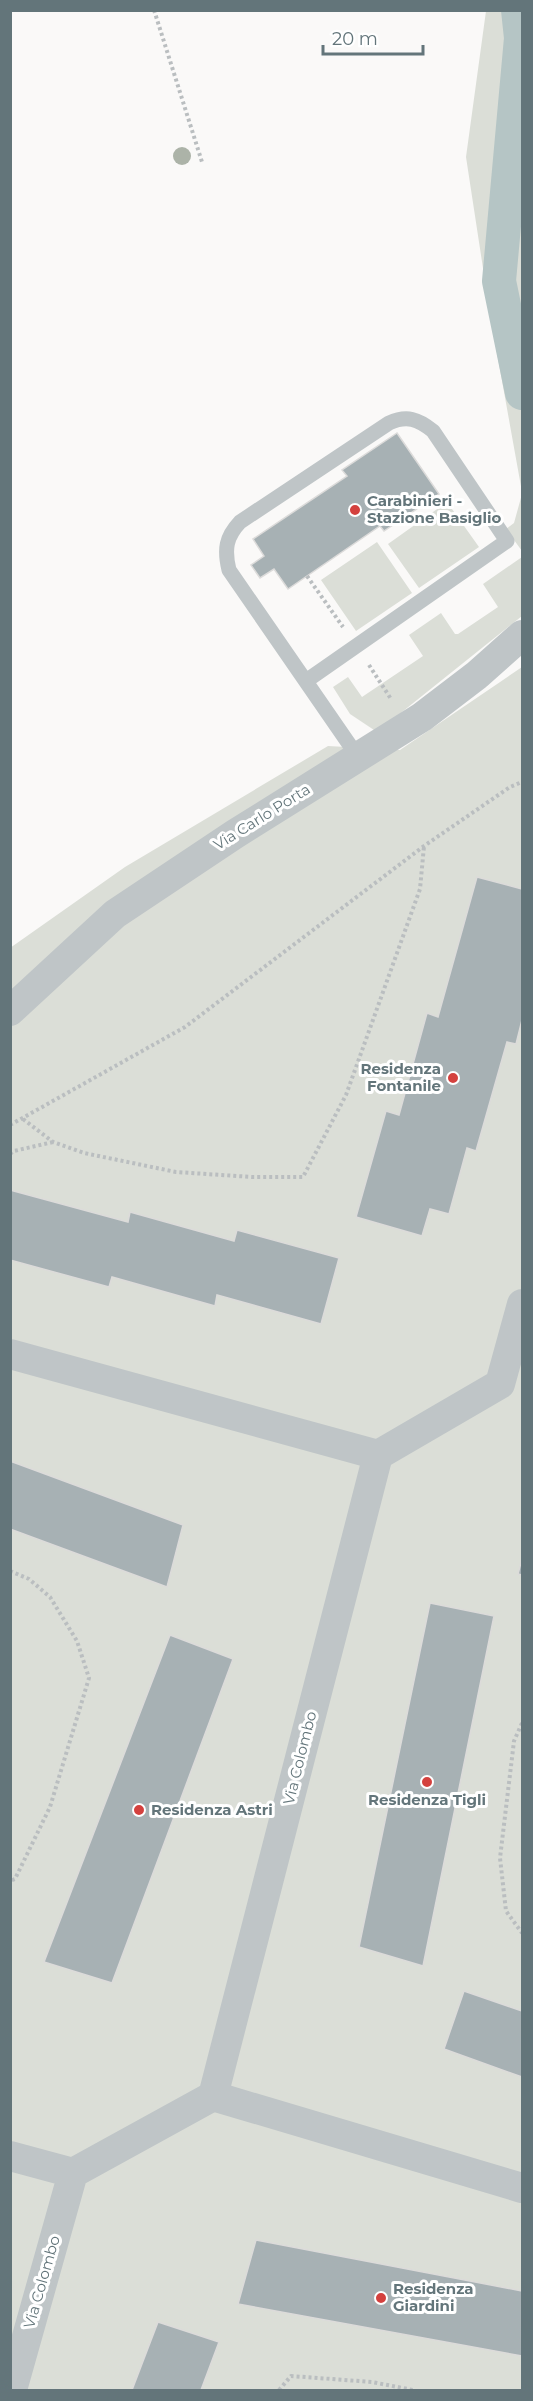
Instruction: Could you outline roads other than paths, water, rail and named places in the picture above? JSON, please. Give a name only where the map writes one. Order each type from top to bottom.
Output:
[{"type":"street","name":"Via Carlo Porta","points":[[10,1011],[116,914],[235,834],[422,717],[477,675],[522,635]]},
{"type":"street","points":[[10,1354],[378,1455],[511,1387],[522,1304]]},
{"type":"street","name":"Via Colombo","points":[[213,2096],[378,1455]]},
{"type":"street","points":[[10,2156],[73,2173],[213,2096],[522,2188]]},
{"type":"street","name":"Via Colombo","points":[[12,2391],[73,2173]]},
{"type":"lane","points":[[306,681],[507,541],[433,431],[421,422],[401,418],[389,423],[240,522],[230,533],[226,545],[229,570],[358,757]]},
{"type":"waterway","points":[[518,10],[521,38],[499,281],[522,393]]},
{"type":"place","name":"Carabinieri - Stazione Basiglio","points":[[355,510]]},
{"type":"place","name":"Residenza Fontanile","points":[[453,1078]]},
{"type":"place","name":"Residenza Tigli","points":[[427,1782]]},
{"type":"place","name":"Residenza Astri","points":[[139,1810]]},
{"type":"place","name":"Residenza Giardini","points":[[381,2298]]}]
